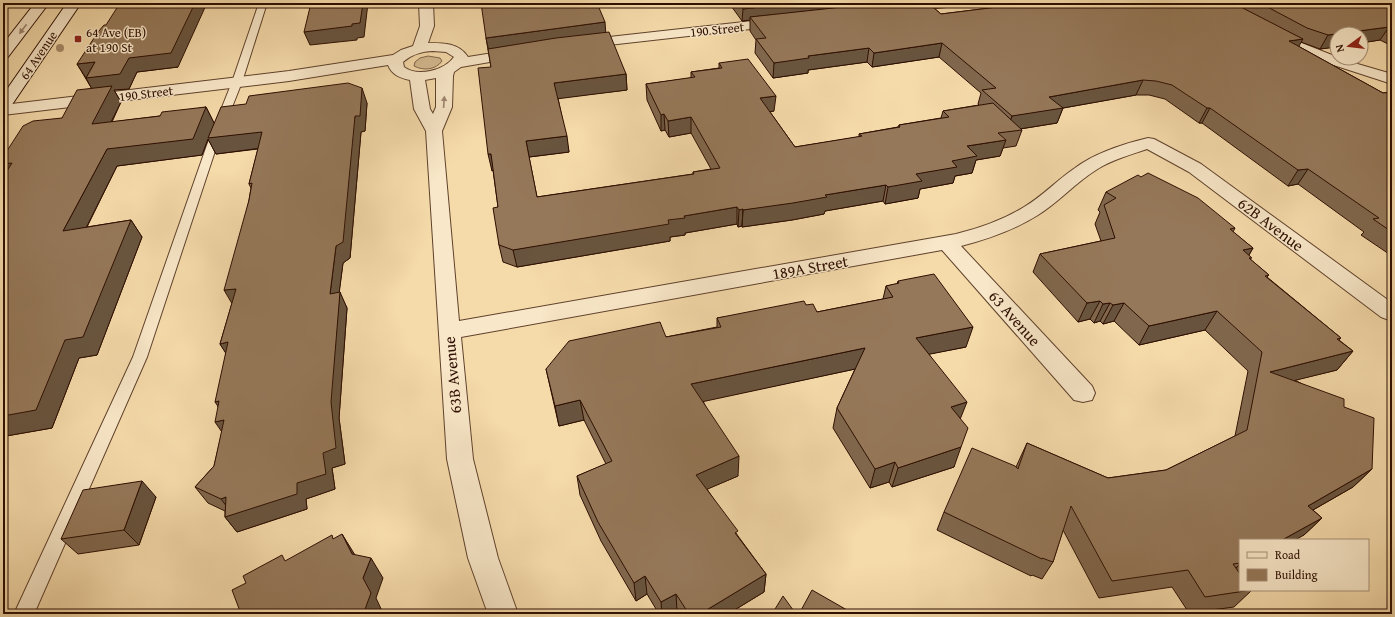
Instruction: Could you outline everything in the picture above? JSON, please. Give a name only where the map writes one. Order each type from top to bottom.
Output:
[{"type":"street","name":"64 Avenue","points":[[3,54],[42,3]]},
{"type":"street","name":"64 Avenue","points":[[3,106],[74,3]]},
{"type":"street","points":[[418,49],[427,26],[426,3]]},
{"type":"street","points":[[891,9],[946,3]]},
{"type":"street","name":"190 Street","points":[[566,46],[796,20]]},
{"type":"street","points":[[427,26],[442,47]]},
{"type":"street","points":[[1266,31],[1320,56],[1392,79]]},
{"type":"street","points":[[455,62],[454,50],[442,47],[418,49],[410,52],[399,65],[417,76],[434,75],[455,62],[535,50]]},
{"type":"street","name":"63B Avenue","points":[[434,131],[444,107],[445,76],[455,62]]},
{"type":"street","name":"190 Street","points":[[3,110],[289,76],[399,65]]},
{"type":"street","name":"63B Avenue","points":[[417,76],[422,109],[434,131],[460,459],[483,558],[503,614]]},
{"type":"street","name":"189A Street","points":[[449,331],[947,243],[976,236],[1008,224],[1041,205],[1072,177],[1097,162],[1148,143]]},
{"type":"street","name":"62B Avenue","points":[[1148,143],[1195,168],[1389,312]]},
{"type":"street","name":"63 Avenue","points":[[947,243],[1083,393]]},
{"type":"lane","points":[[24,614],[140,357],[212,145],[237,82],[263,3]]},
{"type":"shaded area","points":[[428,56],[440,58],[442,61],[433,68],[429,69],[421,69],[414,66],[415,62],[420,58]]},
{"type":"building","points":[[120,3],[195,3],[171,53],[129,58],[120,74],[86,78],[95,62],[77,64],[98,32],[104,25],[106,25]]},
{"type":"building","points":[[311,3],[363,3],[360,23],[352,24],[352,26],[304,32]]},
{"type":"building","points":[[481,3],[597,3],[605,22],[486,38]]},
{"type":"building","points":[[739,3],[793,3],[743,9]]},
{"type":"building","points":[[879,3],[928,3],[941,14],[1030,3],[1233,3],[1303,39],[1289,41],[1329,63],[1329,66],[1334,66],[1383,93],[1392,92],[1392,232],[1373,219],[1379,218],[1308,169],[1298,170],[1210,108],[1207,108],[1172,85],[1156,81],[1143,80],[1049,97],[1063,108],[1012,116],[982,90],[996,88],[942,43],[874,53],[869,48],[808,56],[809,58],[774,63],[756,39],[766,38],[750,17]]},
{"type":"building","points":[[1260,3],[1392,3],[1392,28],[1389,27],[1369,30],[1369,26],[1329,26],[1328,35],[1307,28]]},
{"type":"building","points":[[609,32],[626,74],[554,83],[567,136],[526,141],[537,197],[694,174],[693,172],[720,168],[691,117],[668,121],[664,114],[661,115],[646,84],[695,77],[691,72],[722,68],[719,63],[748,59],[776,96],[760,98],[795,147],[862,136],[859,134],[900,127],[899,125],[949,117],[943,111],[993,103],[1022,130],[998,133],[1006,140],[967,146],[977,156],[952,161],[957,167],[916,174],[922,181],[825,195],[827,197],[793,203],[743,210],[739,210],[737,207],[668,220],[669,224],[513,250],[499,245],[493,208],[498,207],[491,154],[488,154],[478,68],[491,67],[488,49],[556,38]]},
{"type":"building","points":[[348,83],[362,88],[360,116],[355,116],[343,242],[336,246],[330,294],[340,292],[331,402],[336,448],[323,453],[326,474],[297,483],[297,494],[225,517],[226,497],[221,499],[195,487],[214,466],[224,420],[215,422],[219,401],[215,402],[228,342],[220,344],[236,289],[224,290],[249,200],[252,183],[249,184],[262,132],[208,138],[221,107],[246,104],[249,96]]},
{"type":"building","points":[[112,86],[92,124],[160,116],[162,112],[206,107],[193,139],[107,149],[63,231],[131,220],[83,337],[65,340],[36,410],[3,416],[3,177],[12,163],[3,164],[3,157],[23,126],[33,121],[62,118],[77,90]]},
{"type":"building","points":[[1148,173],[1198,198],[1235,228],[1230,229],[1253,248],[1243,250],[1252,258],[1249,258],[1269,275],[1265,276],[1341,338],[1337,339],[1353,351],[1270,372],[1344,399],[1344,407],[1374,418],[1372,469],[1308,506],[1322,518],[1284,539],[1239,539],[1239,563],[1233,564],[1239,573],[1239,591],[1245,591],[1205,597],[1188,570],[1112,581],[1071,506],[1053,562],[1042,559],[944,512],[972,448],[1015,466],[1018,469],[1027,443],[1108,478],[1166,470],[1247,430],[1262,352],[1217,311],[1149,326],[1124,303],[1113,305],[1110,303],[1103,304],[1100,301],[1087,303],[1040,254],[1115,238],[1104,205],[1116,198],[1106,192],[1138,175],[1141,177]]},
{"type":"building","points":[[934,274],[973,327],[916,338],[967,402],[951,407],[968,428],[961,447],[898,468],[895,462],[875,469],[837,408],[865,348],[691,384],[739,456],[696,475],[738,531],[735,533],[766,574],[700,614],[689,614],[676,594],[661,602],[645,576],[634,583],[598,522],[577,476],[612,461],[580,400],[555,406],[546,369],[569,341],[660,322],[666,337],[721,327],[717,318],[804,301],[806,305],[813,304],[817,312],[893,297],[886,286],[899,283],[898,281]]},
{"type":"building","points":[[142,481],[124,530],[61,539],[83,490]]},
{"type":"building","points":[[342,534],[352,554],[371,558],[363,578],[371,593],[364,612],[360,614],[241,614],[232,590],[246,583],[243,576],[282,555],[285,561],[332,535],[333,539]]},
{"type":"building","points":[[812,590],[854,614],[799,614]]},
{"type":"building","points":[[783,596],[796,614],[772,614]]},
{"type":"place","name":"64 Ave (EB) at 190 St","points":[[78,39]]}]
